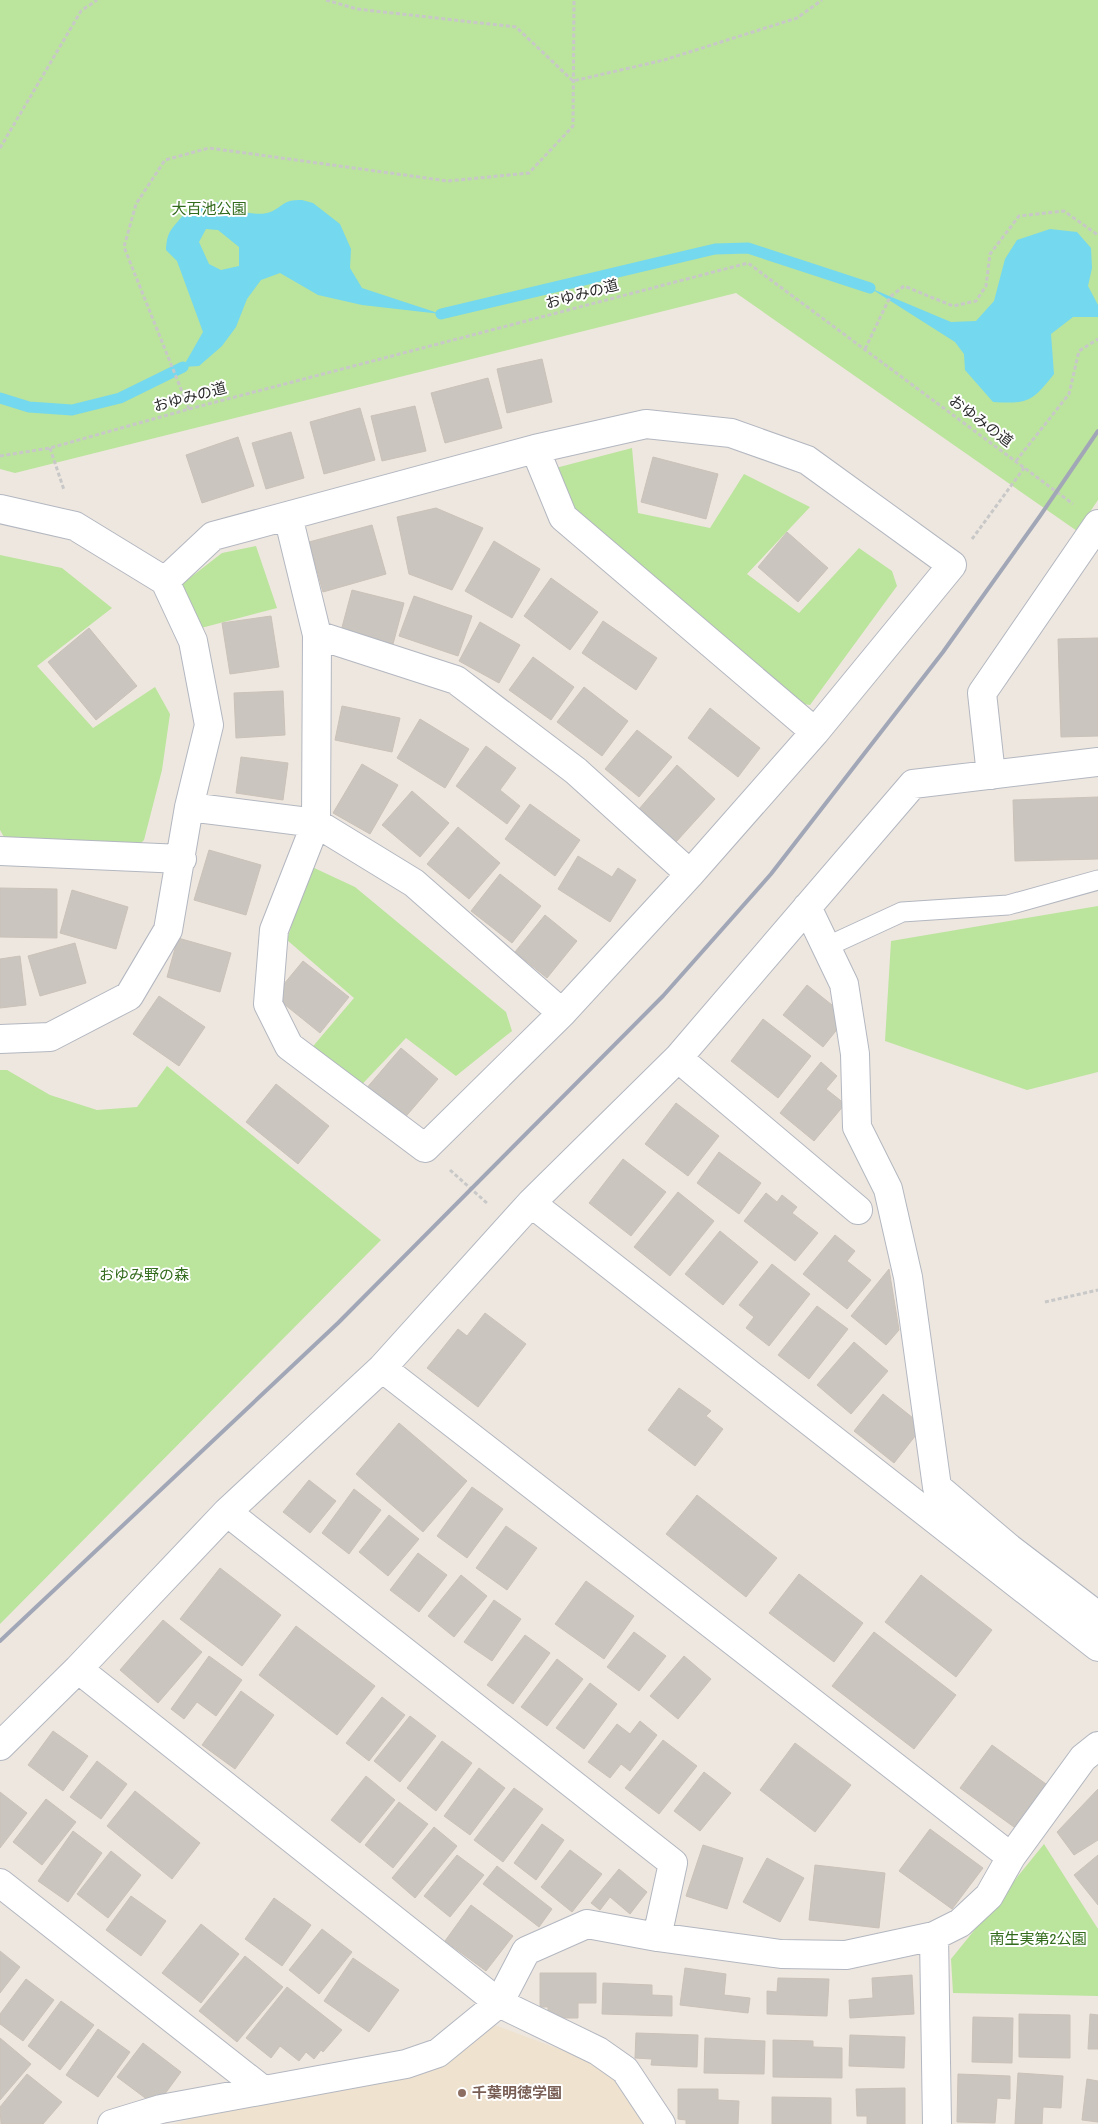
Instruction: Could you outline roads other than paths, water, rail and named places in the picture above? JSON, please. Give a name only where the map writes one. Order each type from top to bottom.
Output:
[{"type":"street","points":[[165,581],[213,536],[535,449],[646,424],[731,433],[807,460],[952,565],[814,732],[690,874],[562,1013],[425,1148],[289,1046],[268,1004],[274,930],[316,823],[317,635],[288,516]]},
{"type":"street","points":[[535,449],[563,517],[814,732]]},
{"type":"street","points":[[0,509],[75,526],[165,581],[194,640],[209,725],[189,807],[182,859],[168,930],[129,996],[50,1038],[0,1039]]},
{"type":"street","points":[[991,775],[982,693],[1098,524]]},
{"type":"street","points":[[317,635],[456,680],[576,771],[690,874]]},
{"type":"street","points":[[0,1746],[78,1669],[227,1512],[382,1368],[530,1203],[678,1058],[913,784],[1098,762]]},
{"type":"street","points":[[189,807],[316,823],[414,883],[562,1013]]},
{"type":"street","points":[[0,850],[182,859]]},
{"type":"street","points":[[807,907],[844,984],[855,1054],[858,1127],[888,1189],[908,1277],[937,1487],[1009,1548],[1098,1616]]},
{"type":"street","points":[[678,1058],[858,1210]]},
{"type":"street","points":[[530,1203],[1098,1647]]},
{"type":"street","points":[[382,1368],[1012,1857]]},
{"type":"street","points":[[227,1512],[672,1863],[657,1937]]},
{"type":"street","points":[[78,1669],[499,2003],[598,2051],[625,2070],[661,2124]]},
{"type":"street","points":[[112,2124],[161,2109],[406,2064],[438,2053],[499,2003],[526,1951],[588,1924],[657,1937],[781,1954],[846,1955],[934,1936],[960,1923],[989,1896],[1012,1857],[1083,1758],[1098,1746]]},
{"type":"street","points":[[0,1883],[263,2090]]},
{"type":"street","points":[[934,1936],[937,2124]]},
{"type":"lane","points":[[826,947],[902,912],[1008,905],[1098,880]]},
{"type":"water","points":[[300,200],[313,203],[340,224],[351,249],[350,268],[362,288],[441,314],[362,305],[318,295],[280,273],[261,280],[247,299],[236,327],[222,346],[199,366],[183,367],[203,332],[177,261],[166,250],[169,233],[191,208],[202,203],[222,204],[254,214],[267,213],[287,202]],"holes":[[[206,229],[218,230],[239,247],[239,266],[221,270],[209,264],[199,242]]]},
{"type":"water","points":[[1050,229],[1077,232],[1091,248],[1092,268],[1088,286],[1098,305],[1098,317],[1073,317],[1051,334],[1054,374],[1034,396],[1022,401],[993,402],[965,370],[964,354],[955,342],[870,288],[951,322],[976,321],[994,301],[1005,259],[1017,240]]},
{"type":"waterway","points":[[441,314],[715,249],[748,248],[870,288]]},
{"type":"waterway","points":[[0,398],[29,407],[72,410],[120,398],[183,367]]},
{"type":"railway","points":[[0,1641],[338,1323],[663,996],[771,874],[943,652],[1098,431]]},
{"type":"place","name":"千葉明徳学園","points":[[462,2093]]},
{"type":"park label","name":"大百池公園","points":[[209,209]]},
{"type":"park label","name":"おゆみ野の森","points":[[144,1275]]},
{"type":"park label","name":"南生実第2公園","points":[[1038,1939]]}]
